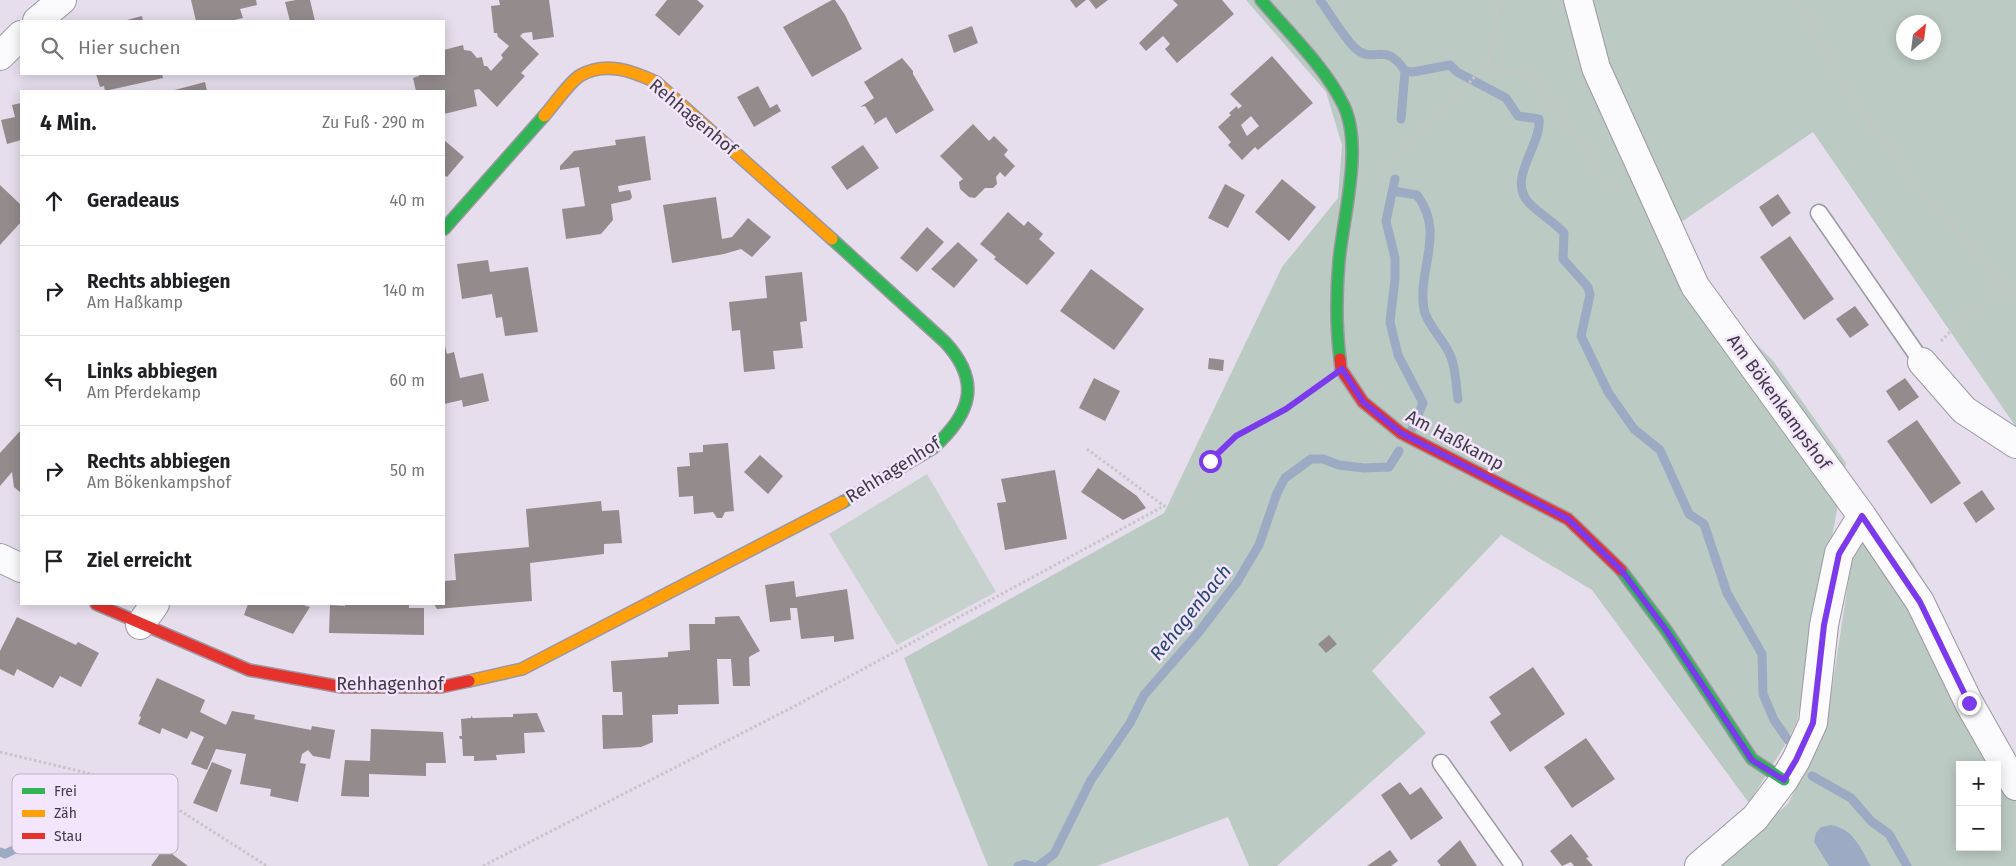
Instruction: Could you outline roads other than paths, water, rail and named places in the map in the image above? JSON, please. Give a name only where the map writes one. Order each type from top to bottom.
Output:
[{"type":"street","points":[[38,20],[62,0]]},
{"type":"street","name":"Am Haßkamp","points":[[1261,0],[1327,78],[1344,105],[1351,135],[1350,198],[1339,259],[1335,320],[1342,369],[1363,402],[1401,433],[1568,519],[1622,571],[1666,630],[1752,760],[1784,780]]},
{"type":"street","name":"Am Bökenkampshof","points":[[1578,0],[1596,68],[1695,286],[1862,516],[1920,602],[1969,703],[2016,786]]},
{"type":"street","points":[[0,56],[20,36]]},
{"type":"street","name":"Rehhagenhof","points":[[101,605],[147,614],[249,670],[342,687],[441,687],[522,668],[820,516],[933,448],[950,434],[963,414],[970,386],[960,360],[935,331],[656,82],[636,73],[606,66],[580,75],[445,228]]},
{"type":"street","points":[[1922,362],[1964,410],[2016,444]]},
{"type":"street","points":[[1699,866],[1755,818],[1784,780],[1796,760],[1813,723],[1824,625],[1839,554],[1862,516]]},
{"type":"street","points":[[0,558],[20,568]]},
{"type":"lane","points":[[1819,213],[1922,362]]},
{"type":"lane","points":[[1441,763],[1514,866]]},
{"type":"water","points":[[1831,825],[1846,831],[1856,840],[1871,866],[1829,866],[1814,842],[1816,833],[1821,827]]},
{"type":"waterway","points":[[1320,0],[1346,37],[1362,53],[1391,56],[1405,71],[1413,72],[1450,65],[1457,72],[1506,98],[1518,116],[1539,119],[1535,140],[1523,173],[1521,183],[1523,194],[1529,203],[1564,233],[1563,259],[1588,287],[1590,295],[1581,336],[1608,392],[1634,429],[1660,450],[1689,514],[1704,524],[1727,593],[1762,654],[1763,694],[1774,720],[1788,740]]},
{"type":"waterway","name":"Rehagenbach","points":[[1401,119],[1405,71]]},
{"type":"waterway","name":"Rehagenbach","points":[[1395,179],[1386,221],[1395,258],[1395,279],[1390,322],[1398,355],[1423,403],[1412,429]]},
{"type":"waterway","points":[[1393,191],[1417,195],[1425,209],[1430,237],[1424,280],[1424,310],[1429,322],[1449,351],[1453,362],[1458,399]]},
{"type":"waterway","name":"Rehagenbach","points":[[1038,866],[1054,854],[1091,780],[1130,723],[1144,695],[1199,632],[1237,582],[1259,545],[1277,493],[1285,478],[1311,459],[1323,459],[1339,465],[1364,468],[1389,467],[1399,451]]},
{"type":"waterway","points":[[1812,776],[1851,798],[1871,821],[1889,834],[1907,866]]},
{"type":"waterway","name":"Rehagenbach","points":[[0,852],[5,854],[12,851]]},
{"type":"waterway","name":"Rehagenbach","points":[[1018,866],[1025,864],[1032,866]]}]
